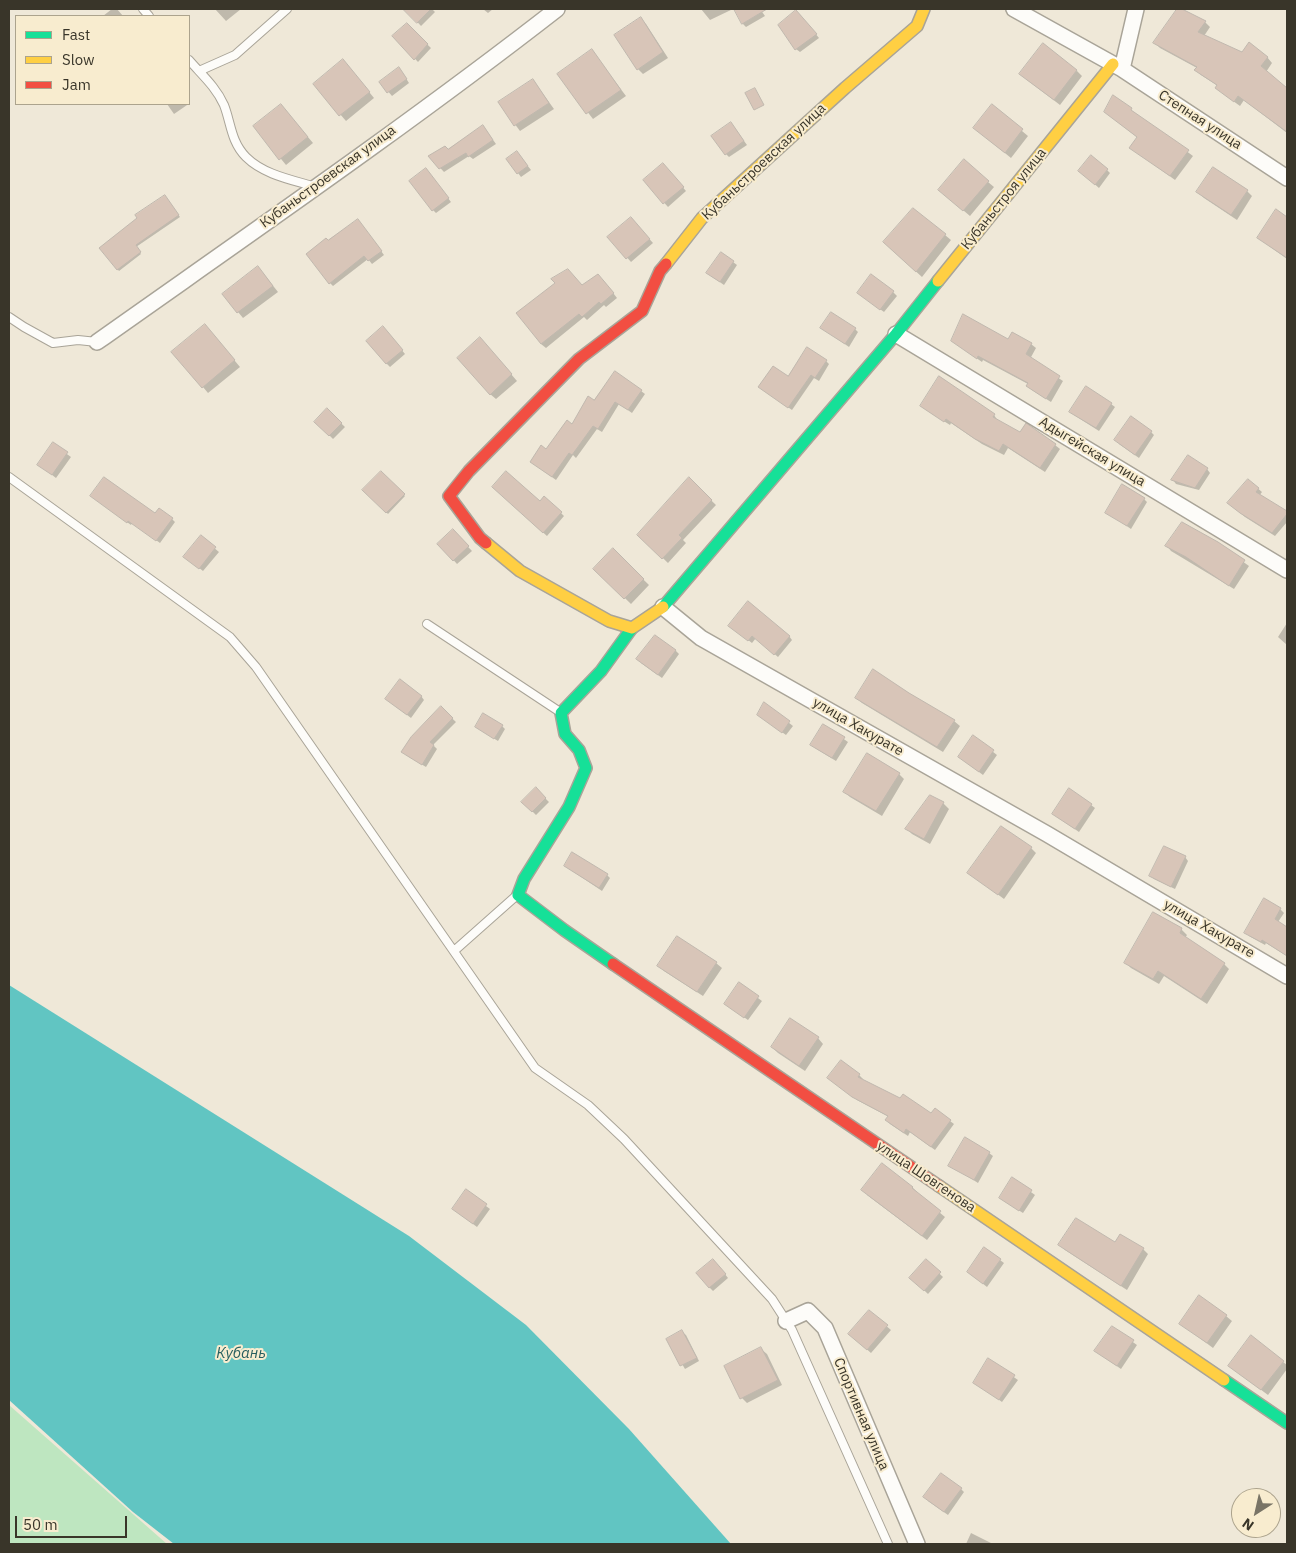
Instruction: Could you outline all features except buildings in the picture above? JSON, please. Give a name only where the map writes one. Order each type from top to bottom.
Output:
[{"type":"street","name":"Кубаньстроевская улица","points":[[97,342],[316,187],[557,9]]},
{"type":"street","name":"Кубаньстроевская улица","points":[[632,628],[609,621],[520,570],[480,538],[449,496],[469,470],[579,359],[642,311],[660,271],[702,218],[845,88],[917,26],[924,9]]},
{"type":"street","name":"Степная улица","points":[[1014,9],[1117,67],[1287,178]]},
{"type":"street","points":[[1117,67],[1136,9]]},
{"type":"street","name":"Кубаньстроя улица","points":[[663,608],[896,334],[1117,67]]},
{"type":"street","name":"Адыгейская улица","points":[[896,334],[1287,570]]},
{"type":"street","points":[[518,895],[524,879],[569,807],[586,768],[579,750],[565,734],[561,713],[601,671],[632,628],[663,608]]},
{"type":"street","name":"улица Хакурате","points":[[663,608],[700,638],[1046,834],[1287,976]]},
{"type":"street","name":"улица Шовгенова","points":[[518,895],[564,930],[1287,1423]]},
{"type":"street","name":"Спортивная улица","points":[[786,1321],[808,1311],[824,1328],[917,1544]]},
{"type":"lane","points":[[199,71],[235,55],[287,9]]},
{"type":"lane","points":[[190,61],[216,89],[224,107],[231,132],[246,157],[263,170],[316,187]]},
{"type":"lane","points":[[9,317],[24,328],[53,343],[78,340],[97,342]]},
{"type":"lane","points":[[9,477],[230,637],[256,666],[535,1068],[588,1105],[624,1139],[772,1299],[792,1330],[888,1544]]},
{"type":"lane","points":[[427,624],[561,713]]},
{"type":"lane","points":[[454,951],[518,895]]},
{"type":"green space","points":[[9,1405],[167,1544],[9,1544]]},
{"type":"water","name":"Кубань","points":[[9,985],[409,1236],[526,1325],[629,1429],[731,1544],[174,1544],[133,1512],[9,1400]]},
{"type":"traffic: fast","points":[[663,607],[896,334],[938,281]]},
{"type":"traffic: fast","points":[[613,964],[518,895],[524,879],[569,807],[586,768],[579,750],[565,734],[561,713],[601,671],[632,628]]},
{"type":"traffic: fast","points":[[1224,1380],[1287,1423]]},
{"type":"traffic: slow","points":[[666,264],[702,218],[845,88],[917,26],[924,9]]},
{"type":"traffic: slow","points":[[938,281],[1113,64]]},
{"type":"traffic: slow","points":[[486,543],[520,571],[609,621],[632,628],[663,607]]},
{"type":"traffic: slow","points":[[939,1186],[1224,1380]]},
{"type":"traffic: jam","points":[[486,543],[480,538],[449,496],[469,471],[579,359],[642,311],[660,271],[666,264]]},
{"type":"traffic: jam","points":[[613,964],[939,1186]]}]
